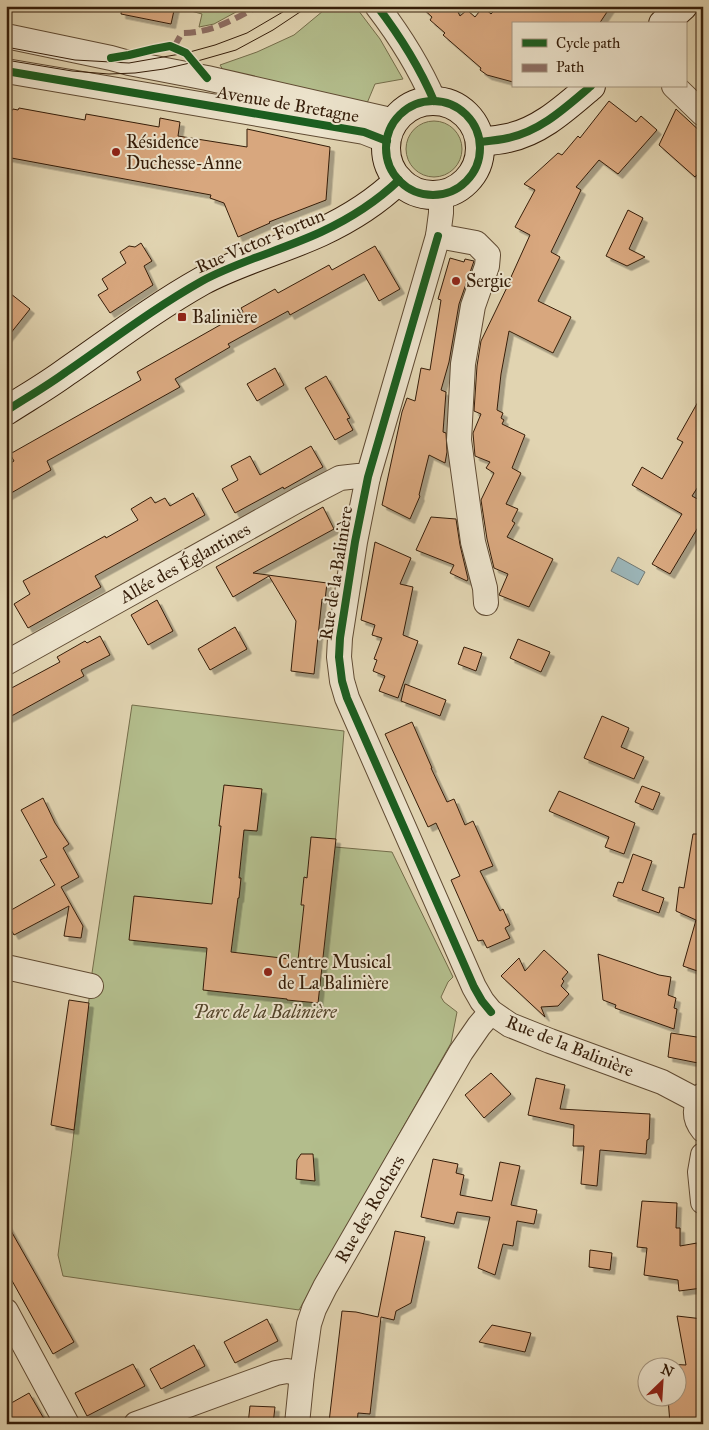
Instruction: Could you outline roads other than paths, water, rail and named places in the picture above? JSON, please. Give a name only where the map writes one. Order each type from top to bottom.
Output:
[{"type":"street","points":[[377,6],[393,26],[413,57],[434,101]]},
{"type":"street","points":[[665,22],[683,6]]},
{"type":"street","name":"Avenue de Bretagne","points":[[6,36],[207,78],[391,131]]},
{"type":"street","name":"Avenue de Bretagne","points":[[6,72],[364,132],[391,131]]},
{"type":"street","points":[[480,142],[509,138],[534,128],[556,115],[589,88]]},
{"type":"street","points":[[676,88],[703,114]]},
{"type":"street","points":[[434,101],[448,104],[462,111],[473,124],[480,142],[480,156],[473,173],[465,183],[455,190],[429,195],[410,188],[400,180],[392,172],[388,158],[391,131],[402,113],[418,104],[434,101]]},
{"type":"street","name":"Rue Victor Fortun","points":[[6,411],[66,372],[111,339],[202,281],[319,233],[341,222],[373,202],[400,180]]},
{"type":"street","name":"Rue de la Balinière","points":[[441,194],[438,236],[368,477],[355,542],[340,638],[339,658],[342,681],[347,698],[474,987],[491,1012],[510,1025],[700,1098]]},
{"type":"street","points":[[438,236],[476,243],[488,255],[488,266],[473,306],[463,364],[459,440],[473,542],[485,588],[486,603]]},
{"type":"street","name":"Allée des Églantines","points":[[6,663],[340,478],[368,477]]},
{"type":"street","points":[[6,967],[91,986]]},
{"type":"street","name":"Rue des Rochers","points":[[297,1424],[309,1324],[314,1309],[461,1052],[491,1012]]},
{"type":"street","points":[[700,1098],[695,1108],[695,1117],[698,1125],[703,1130]]},
{"type":"street","points":[[703,1155],[700,1188],[703,1202]]},
{"type":"street","points":[[6,1311],[67,1424]]},
{"type":"street","points":[[136,1424],[276,1373],[302,1374]]},
{"type":"water","points":[[618,557],[645,572],[638,585],[611,571]]},
{"type":"tram line","points":[[6,47],[75,60],[129,63],[186,53],[215,45],[247,33],[293,6]]},
{"type":"tram line","points":[[6,60],[72,71],[109,74],[164,69],[236,50],[273,30],[309,6]]},
{"type":"place","name":"Résidence Duchesse-Anne","points":[[116,152]]},
{"type":"place","name":"Sergic","points":[[456,281]]},
{"type":"place","name":"Balinière","points":[[182,317]]},
{"type":"place","name":"Centre Musical de La Balinière","points":[[268,972]]},
{"type":"park label","name":"Parc de la Balinière","points":[[265,1012]]}]
